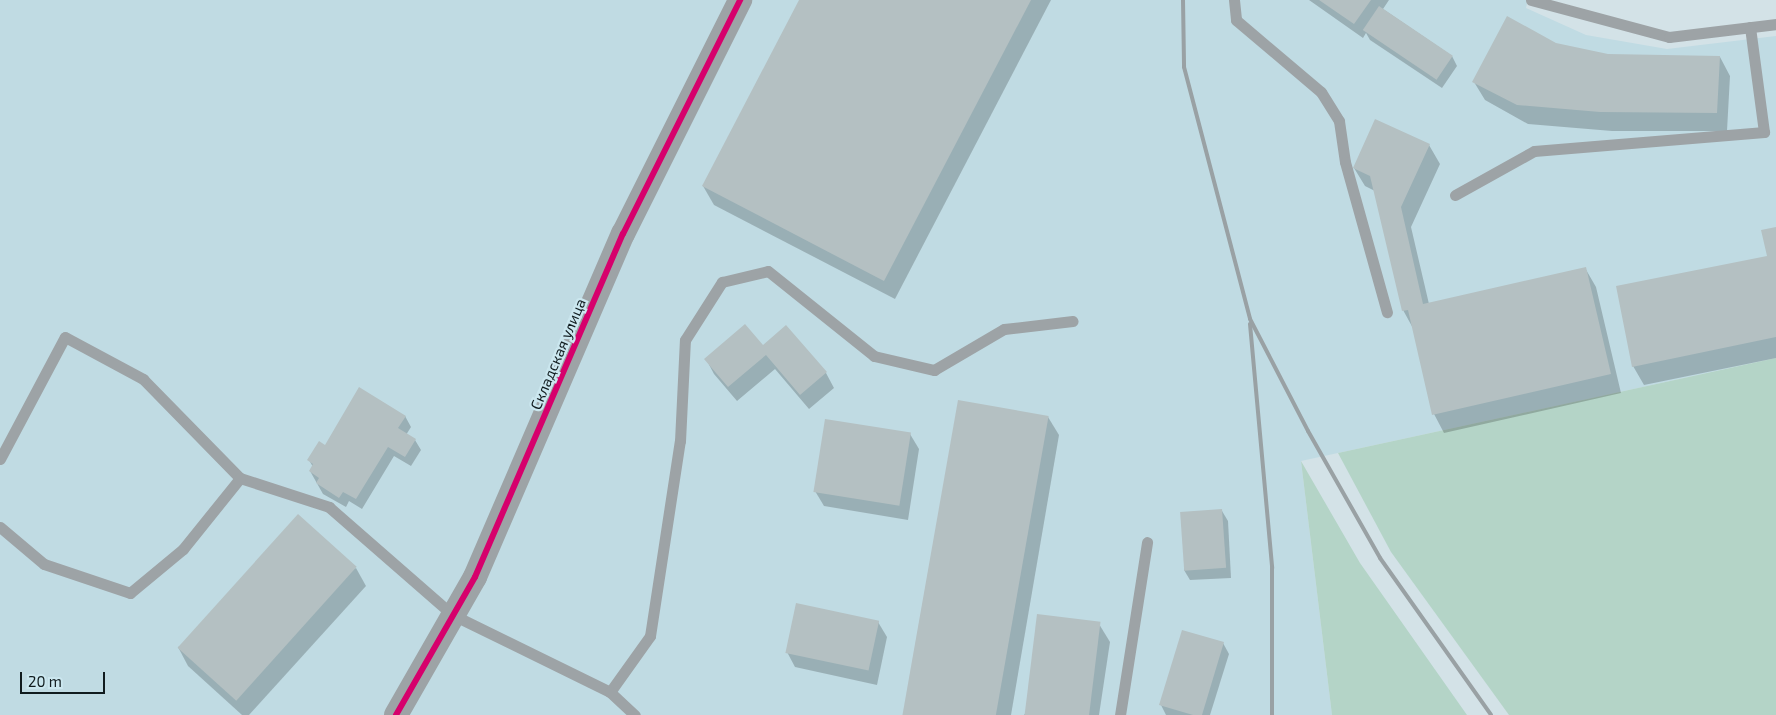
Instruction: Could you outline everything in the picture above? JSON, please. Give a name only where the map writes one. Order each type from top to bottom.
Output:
[{"type":"street","name":"Складская улица","points":[[396,715],[475,577],[623,234],[740,0]]},
{"type":"lane","points":[[1234,0],[1236,20],[1321,92],[1339,121],[1346,162],[1387,312]]},
{"type":"lane","points":[[1531,0],[1669,38],[1776,24]]},
{"type":"lane","points":[[1455,195],[1534,150],[1764,132],[1750,27]]},
{"type":"lane","points":[[610,692],[650,636],[680,441],[685,340],[722,282],[768,271],[874,356],[934,370],[1004,329],[1073,321]]},
{"type":"lane","points":[[0,459],[65,337],[143,379],[240,478],[329,507],[453,615],[610,692],[635,715]]},
{"type":"lane","points":[[0,527],[44,564],[130,593],[183,549],[240,478]]},
{"type":"lane","points":[[1120,715],[1147,542]]},
{"type":"shaded area","points":[[0,0],[1528,0],[1526,8],[1586,35],[1667,49],[1776,36],[1776,358],[1301,461],[1332,715],[0,715]]},
{"type":"green space","points":[[1776,358],[1776,715],[1509,715],[1391,552],[1338,453]]},
{"type":"green space","points":[[1301,461],[1360,563],[1467,715],[1332,715]]},
{"type":"building","points":[[799,0],[1031,0],[884,281],[702,186]]},
{"type":"building","points":[[1319,0],[1371,0],[1354,24]]},
{"type":"building","points":[[1379,6],[1453,56],[1437,80],[1363,30]]},
{"type":"building","points":[[1507,16],[1556,43],[1608,54],[1720,56],[1717,113],[1600,112],[1517,105],[1472,82]]},
{"type":"building","points":[[1375,119],[1430,144],[1401,207],[1423,304],[1586,267],[1611,374],[1432,415],[1408,310],[1402,311],[1370,176],[1353,168]]},
{"type":"building","points":[[1776,227],[1776,337],[1632,367],[1616,286],[1767,256],[1761,230]]},
{"type":"building","points":[[745,324],[763,345],[786,325],[827,372],[800,395],[766,355],[728,387],[704,359]]},
{"type":"building","points":[[359,387],[406,416],[398,428],[416,439],[405,457],[388,447],[356,499],[343,492],[339,498],[316,483],[319,478],[309,471],[313,464],[307,460],[319,441],[325,445]]},
{"type":"building","points":[[958,400],[1049,416],[996,715],[902,715]]},
{"type":"building","points":[[825,419],[911,433],[899,506],[813,492]]},
{"type":"building","points":[[1222,509],[1226,568],[1184,571],[1180,512]]},
{"type":"building","points":[[298,514],[357,567],[236,701],[178,648]]},
{"type":"building","points":[[796,603],[879,621],[869,671],[785,653]]},
{"type":"building","points":[[1037,614],[1101,622],[1089,715],[1025,715]]},
{"type":"building","points":[[1182,630],[1224,642],[1202,715],[1193,715],[1159,705]]},
{"type":"railway","points":[[1183,0],[1184,67],[1250,319],[1308,431],[1380,558],[1491,715]]},
{"type":"railway","points":[[1250,324],[1272,568],[1272,715]]},
{"type":"cycle path","points":[[396,715],[475,577],[623,234],[740,0]]}]
